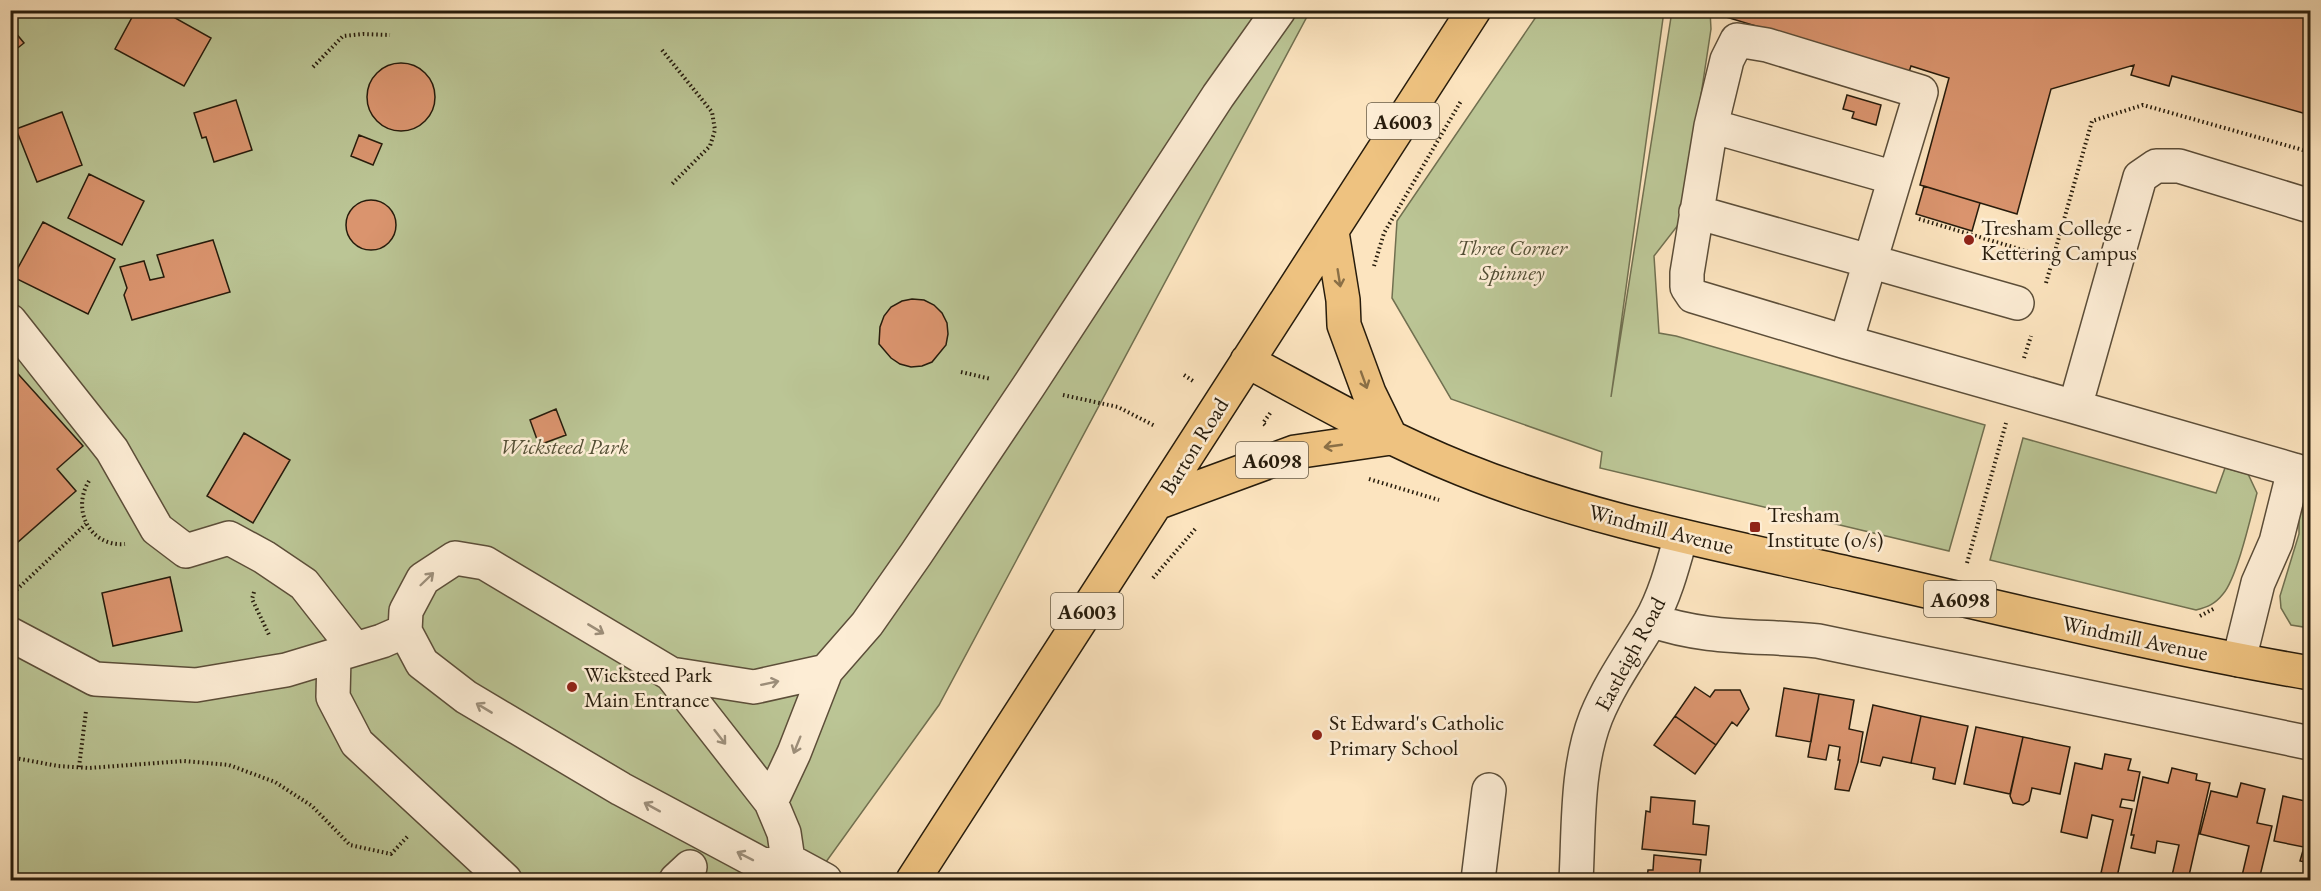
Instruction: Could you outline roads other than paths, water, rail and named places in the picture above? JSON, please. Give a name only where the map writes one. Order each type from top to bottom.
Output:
[{"type":"main road","name":"Barton Road","points":[[913,880],[1159,502],[1247,361],[1474,10]]},
{"type":"main road","points":[[1332,232],[1343,300],[1344,325],[1369,393],[1391,438]]},
{"type":"main road","name":"Windmill Avenue","points":[[1247,361],[1391,438],[1463,470],[1536,496],[1681,536],[2098,631],[2310,673]]},
{"type":"main road","name":"A6098","points":[[1159,502],[1295,452],[1391,438]]},
{"type":"street","points":[[771,802],[794,753],[826,671],[867,624],[1028,387],[1218,96],[1253,24],[1279,10]]},
{"type":"street","points":[[1846,342],[1921,92],[1767,45],[1737,40],[1727,60],[1711,126],[1696,212],[1687,273],[1687,287],[1693,296],[1846,342],[2302,473],[2258,583],[2239,660]]},
{"type":"street","points":[[1711,126],[1895,177]]},
{"type":"street","points":[[2075,407],[2140,177],[2156,166],[2180,166],[2310,206]]},
{"type":"street","points":[[1696,212],[2018,303]]},
{"type":"street","points":[[10,321],[112,450],[157,530],[186,551],[229,538],[264,557],[304,584],[345,652],[333,697],[357,743],[505,880]]},
{"type":"street","name":"Eastleigh Road","points":[[1576,880],[1583,764],[1595,719],[1612,682],[1651,620],[1672,568],[1681,536]]},
{"type":"street","points":[[788,860],[784,833],[771,802],[671,674],[485,563],[455,558],[423,579],[406,611],[405,631],[422,663],[465,697],[621,789],[765,866],[788,860],[825,880]]},
{"type":"street","points":[[1651,620],[1673,628],[1710,635],[1818,641],[2310,743]]},
{"type":"street","points":[[10,634],[95,679],[195,685],[286,670],[382,641],[405,631]]},
{"type":"street","points":[[671,674],[754,687],[826,671]]},
{"type":"street","points":[[1478,880],[1490,790]]},
{"type":"place","name":"Tresham College - Kettering Campus","points":[[1969,240]]},
{"type":"place","name":"Tresham Institute (o/s)","points":[[1755,527]]},
{"type":"place","name":"Wicksteed Park Main Entrance","points":[[572,687]]},
{"type":"place","name":"St Edward's Catholic Primary School","points":[[1317,735]]},
{"type":"park label","name":"Three Corner Spinney","points":[[1512,260]]},
{"type":"park label","name":"Wicksteed Park","points":[[564,446]]}]
